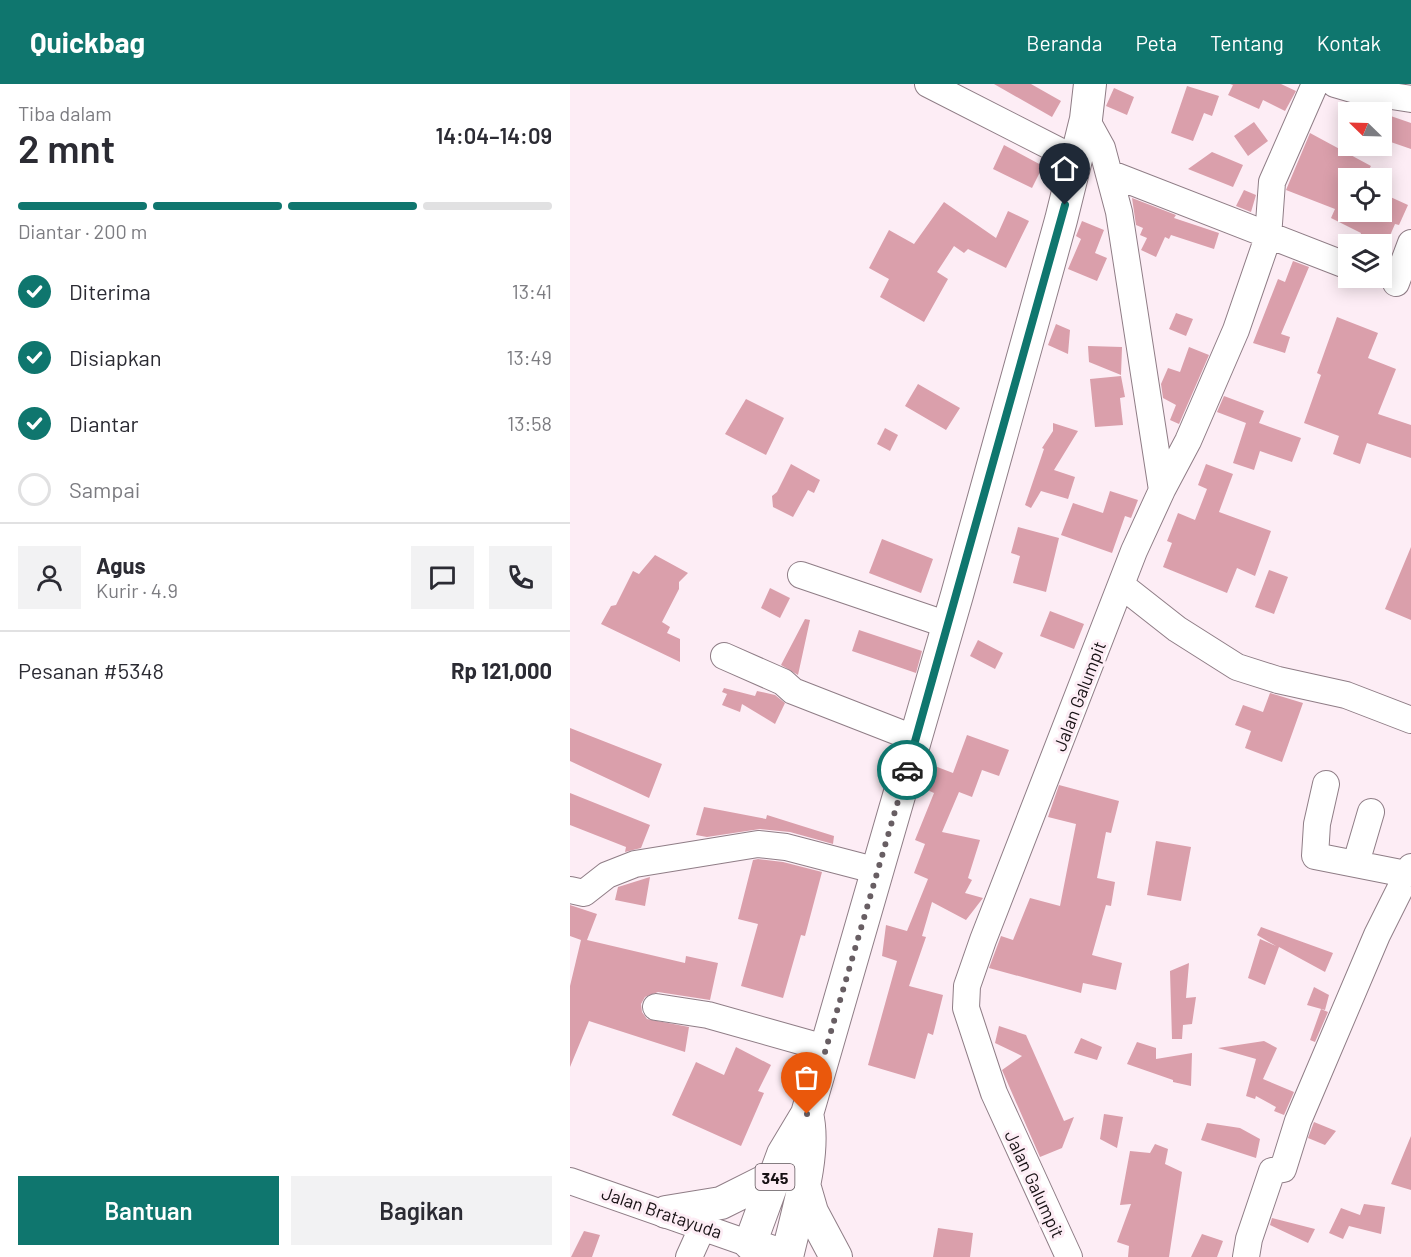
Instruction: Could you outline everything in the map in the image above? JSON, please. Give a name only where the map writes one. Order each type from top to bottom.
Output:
[{"type":"main road","name":"345","points":[[750,1244],[810,1138],[807,1114],[916,739],[1077,160],[1086,119],[1090,84]]},
{"type":"main road","name":"345","points":[[666,1212],[721,1203],[789,1178]]},
{"type":"main road","name":"345","points":[[787,1257],[789,1178]]},
{"type":"main road","name":"345","points":[[789,1178],[812,1212],[836,1257]]},
{"type":"main road","name":"Jalan Bratayuda","points":[[750,1244],[787,1257]]},
{"type":"street","points":[[928,84],[1077,160]]},
{"type":"street","name":"Jalan Galumpit","points":[[1069,1257],[1045,1209],[994,1093],[966,1008],[966,997],[983,939],[1121,585],[1162,490],[1188,441],[1236,330],[1268,237],[1272,182],[1315,84]]},
{"type":"street","points":[[1335,84],[1359,91],[1411,99]]},
{"type":"street","points":[[1086,119],[1102,148],[1119,212],[1162,490]]},
{"type":"street","points":[[1109,173],[1268,237],[1338,262]]},
{"type":"street","points":[[1396,282],[1411,243]]},
{"type":"street","points":[[801,575],[948,625]]},
{"type":"street","points":[[1121,585],[1177,629],[1237,667],[1278,680],[1346,695],[1411,720]]},
{"type":"street","points":[[724,656],[783,682],[793,691],[916,739]]},
{"type":"street","points":[[1246,1257],[1249,1239],[1272,1171],[1283,1169],[1298,1121],[1408,871],[1315,856],[1317,824],[1326,784]]},
{"type":"street","points":[[1356,863],[1371,812]]},
{"type":"street","points":[[570,890],[584,893],[607,875],[634,864],[758,844],[786,847],[878,871]]},
{"type":"street","points":[[656,1007],[708,1015],[825,1048]]},
{"type":"street","name":"Jalan Bratayuda","points":[[570,1181],[666,1212],[750,1244]]},
{"type":"street","points":[[689,1257],[703,1226]]},
{"type":"building","points":[[994,84],[1031,84],[1061,101],[1052,117]]},
{"type":"building","points":[[1230,84],[1281,84],[1296,91],[1285,111],[1263,100],[1259,109],[1228,95],[1233,85]]},
{"type":"building","points":[[1187,86],[1219,96],[1212,116],[1204,113],[1193,141],[1171,133]]},
{"type":"building","points":[[1114,88],[1134,97],[1127,115],[1106,106]]},
{"type":"building","points":[[1392,116],[1411,123],[1411,149],[1392,142]]},
{"type":"building","points":[[1254,122],[1268,141],[1248,156],[1234,136]]},
{"type":"building","points":[[1310,133],[1338,148],[1338,156],[1353,156],[1371,166],[1370,168],[1338,168],[1338,222],[1331,218],[1335,209],[1286,190]]},
{"type":"building","points":[[1004,145],[1043,166],[1032,188],[993,169]]},
{"type":"building","points":[[1212,152],[1243,165],[1233,187],[1188,169]]},
{"type":"building","points":[[1244,190],[1256,195],[1251,212],[1236,206]]},
{"type":"building","points":[[1132,198],[1176,215],[1174,218],[1219,233],[1214,249],[1171,235],[1169,239],[1165,237],[1156,257],[1141,250],[1147,238],[1140,235],[1143,228],[1136,225]]},
{"type":"building","points":[[1392,198],[1408,205],[1399,225],[1395,224],[1391,234],[1361,233],[1339,222],[1392,222]]},
{"type":"building","points":[[944,202],[996,238],[1008,211],[1029,221],[1006,268],[968,249],[964,253],[954,246],[937,272],[948,279],[924,322],[880,297],[889,279],[869,268],[889,230],[914,244]]},
{"type":"building","points":[[1082,221],[1104,230],[1095,253],[1107,258],[1097,281],[1068,269],[1081,239],[1076,236]]},
{"type":"building","points":[[1293,261],[1309,267],[1281,334],[1290,337],[1285,353],[1253,343],[1278,279],[1285,282]]},
{"type":"building","points":[[1176,313],[1193,319],[1186,336],[1169,329]]},
{"type":"building","points":[[1337,317],[1378,333],[1368,358],[1396,369],[1378,414],[1411,425],[1411,458],[1367,443],[1360,464],[1333,454],[1339,436],[1304,423],[1321,375],[1317,373]]},
{"type":"building","points":[[1056,324],[1070,330],[1068,354],[1048,345]]},
{"type":"building","points":[[1088,346],[1122,347],[1121,375],[1089,362]]},
{"type":"building","points":[[1189,347],[1209,355],[1179,424],[1170,420],[1176,405],[1163,398],[1161,384],[1168,368],[1180,372]]},
{"type":"building","points":[[1121,376],[1125,397],[1120,398],[1123,425],[1095,427],[1090,379]]},
{"type":"building","points":[[918,384],[960,408],[946,430],[905,406]]},
{"type":"building","points":[[1224,396],[1264,411],[1259,423],[1301,438],[1292,462],[1260,451],[1254,470],[1233,463],[1246,423],[1217,412]]},
{"type":"building","points":[[746,399],[784,418],[766,455],[725,434]]},
{"type":"building","points":[[1053,423],[1078,431],[1054,470],[1075,477],[1068,499],[1041,491],[1031,508],[1025,505],[1044,449],[1042,448],[1053,431]]},
{"type":"building","points":[[885,428],[898,435],[890,451],[877,444]]},
{"type":"building","points":[[791,464],[820,480],[814,493],[808,490],[793,517],[773,507],[772,496],[777,492]]},
{"type":"building","points":[[1206,464],[1233,474],[1219,512],[1271,531],[1255,576],[1237,568],[1227,593],[1163,567],[1172,543],[1167,541],[1178,513],[1195,520],[1207,489],[1198,485]]},
{"type":"building","points":[[1110,491],[1138,500],[1131,518],[1125,516],[1112,553],[1061,535],[1073,503],[1103,513]]},
{"type":"building","points":[[1018,527],[1059,538],[1046,592],[1013,583],[1020,556],[1011,553]]},
{"type":"building","points":[[882,539],[933,559],[921,593],[869,573]]},
{"type":"building","points":[[1411,547],[1411,620],[1385,609]]},
{"type":"building","points":[[655,555],[688,573],[679,582],[679,589],[662,622],[670,627],[667,633],[680,639],[680,662],[601,624],[611,606],[616,605],[633,571],[639,574]]},
{"type":"building","points":[[1269,570],[1288,577],[1274,614],[1255,607]]},
{"type":"building","points":[[770,588],[790,598],[780,618],[761,608]]},
{"type":"building","points":[[1050,611],[1084,624],[1074,649],[1040,636]]},
{"type":"building","points":[[805,619],[810,620],[798,675],[781,665]]},
{"type":"building","points":[[859,630],[922,651],[916,673],[852,651]]},
{"type":"building","points":[[978,640],[1003,653],[995,669],[970,656]]},
{"type":"building","points":[[724,688],[755,696],[757,691],[775,695],[785,703],[775,724],[742,704],[740,712],[722,705],[727,694],[722,692]]},
{"type":"building","points":[[1270,693],[1303,703],[1282,762],[1245,748],[1251,731],[1235,725],[1243,705],[1263,712]]},
{"type":"building","points":[[570,728],[662,764],[649,798],[570,761]]},
{"type":"building","points":[[967,735],[1009,750],[999,776],[982,770],[972,797],[959,792],[942,832],[980,840],[968,878],[972,880],[965,893],[983,898],[966,920],[932,902],[922,936],[926,937],[909,986],[943,995],[933,1035],[928,1033],[915,1079],[868,1065],[897,961],[882,956],[886,925],[907,931],[928,879],[914,873],[925,844],[915,840],[934,793],[923,788],[932,765],[953,773]]},
{"type":"building","points":[[1059,785],[1119,801],[1111,833],[1106,832],[1097,878],[1115,882],[1111,906],[1106,905],[1092,955],[1122,963],[1116,990],[1083,983],[1081,993],[989,968],[1001,936],[1013,940],[1030,898],[1060,906],[1076,824],[1048,817]]},
{"type":"building","points":[[570,793],[650,825],[641,848],[625,852],[626,847],[570,825]]},
{"type":"building","points":[[704,807],[766,819],[767,815],[834,836],[833,844],[790,832],[760,829],[707,837],[696,835]]},
{"type":"building","points":[[1156,841],[1191,847],[1181,901],[1147,895]]},
{"type":"building","points":[[753,860],[783,862],[822,872],[805,936],[801,935],[783,998],[741,986],[758,924],[738,919]]},
{"type":"building","points":[[650,877],[645,906],[615,900],[618,887]]},
{"type":"building","points":[[570,905],[597,914],[587,940],[685,963],[686,956],[718,963],[710,1000],[658,992],[645,997],[641,1004],[642,1012],[647,1019],[689,1027],[685,1052],[589,1021],[570,1067],[570,986],[581,940],[570,936]]},
{"type":"building","points":[[1261,927],[1333,953],[1325,972],[1279,947],[1265,985],[1248,978],[1260,939],[1276,946],[1257,935]]},
{"type":"building","points":[[1189,963],[1186,998],[1196,997],[1192,1024],[1183,1025],[1182,1039],[1172,1039],[1170,971]]},
{"type":"building","points":[[1314,987],[1329,995],[1325,1010],[1307,1005]]},
{"type":"building","points":[[1321,1009],[1328,1012],[1315,1042],[1310,1040]]},
{"type":"building","points":[[999,1026],[1026,1035],[1064,1121],[1074,1117],[1062,1148],[1040,1157],[1002,1070],[1022,1056],[995,1043]]},
{"type":"building","points":[[1081,1038],[1102,1047],[1097,1060],[1074,1053]]},
{"type":"building","points":[[1264,1041],[1277,1048],[1263,1079],[1294,1092],[1284,1115],[1274,1111],[1276,1107],[1256,1096],[1255,1099],[1246,1096],[1256,1059],[1218,1048]]},
{"type":"building","points":[[1137,1042],[1156,1048],[1156,1059],[1192,1053],[1191,1086],[1173,1082],[1173,1080],[1127,1064]]},
{"type":"building","points":[[736,1047],[771,1065],[758,1091],[764,1093],[741,1146],[672,1115],[696,1062],[724,1075]]},
{"type":"building","points":[[1104,1114],[1123,1117],[1117,1148],[1100,1139]]},
{"type":"building","points":[[1314,1122],[1336,1131],[1325,1145],[1308,1138]]},
{"type":"building","points":[[1207,1123],[1240,1128],[1260,1139],[1256,1158],[1201,1140]]},
{"type":"building","points":[[1411,1136],[1411,1190],[1391,1184]]},
{"type":"building","points":[[1155,1144],[1168,1149],[1165,1164],[1182,1172],[1169,1257],[1128,1257],[1129,1246],[1117,1242],[1131,1204],[1120,1205],[1130,1151],[1150,1153]]},
{"type":"building","points":[[1364,1204],[1385,1207],[1381,1234],[1349,1226],[1343,1239],[1329,1233],[1341,1208],[1360,1215]]},
{"type":"building","points":[[1272,1218],[1315,1229],[1308,1243],[1270,1225]]},
{"type":"building","points":[[938,1228],[973,1233],[970,1257],[933,1257]]},
{"type":"building","points":[[584,1231],[600,1235],[592,1257],[571,1257]]},
{"type":"building","points":[[1202,1234],[1223,1241],[1217,1257],[1191,1257]]},
{"type":"way so far","points":[[807,1114],[907,770]]},
{"type":"route","points":[[907,770],[1065,205]]}]
